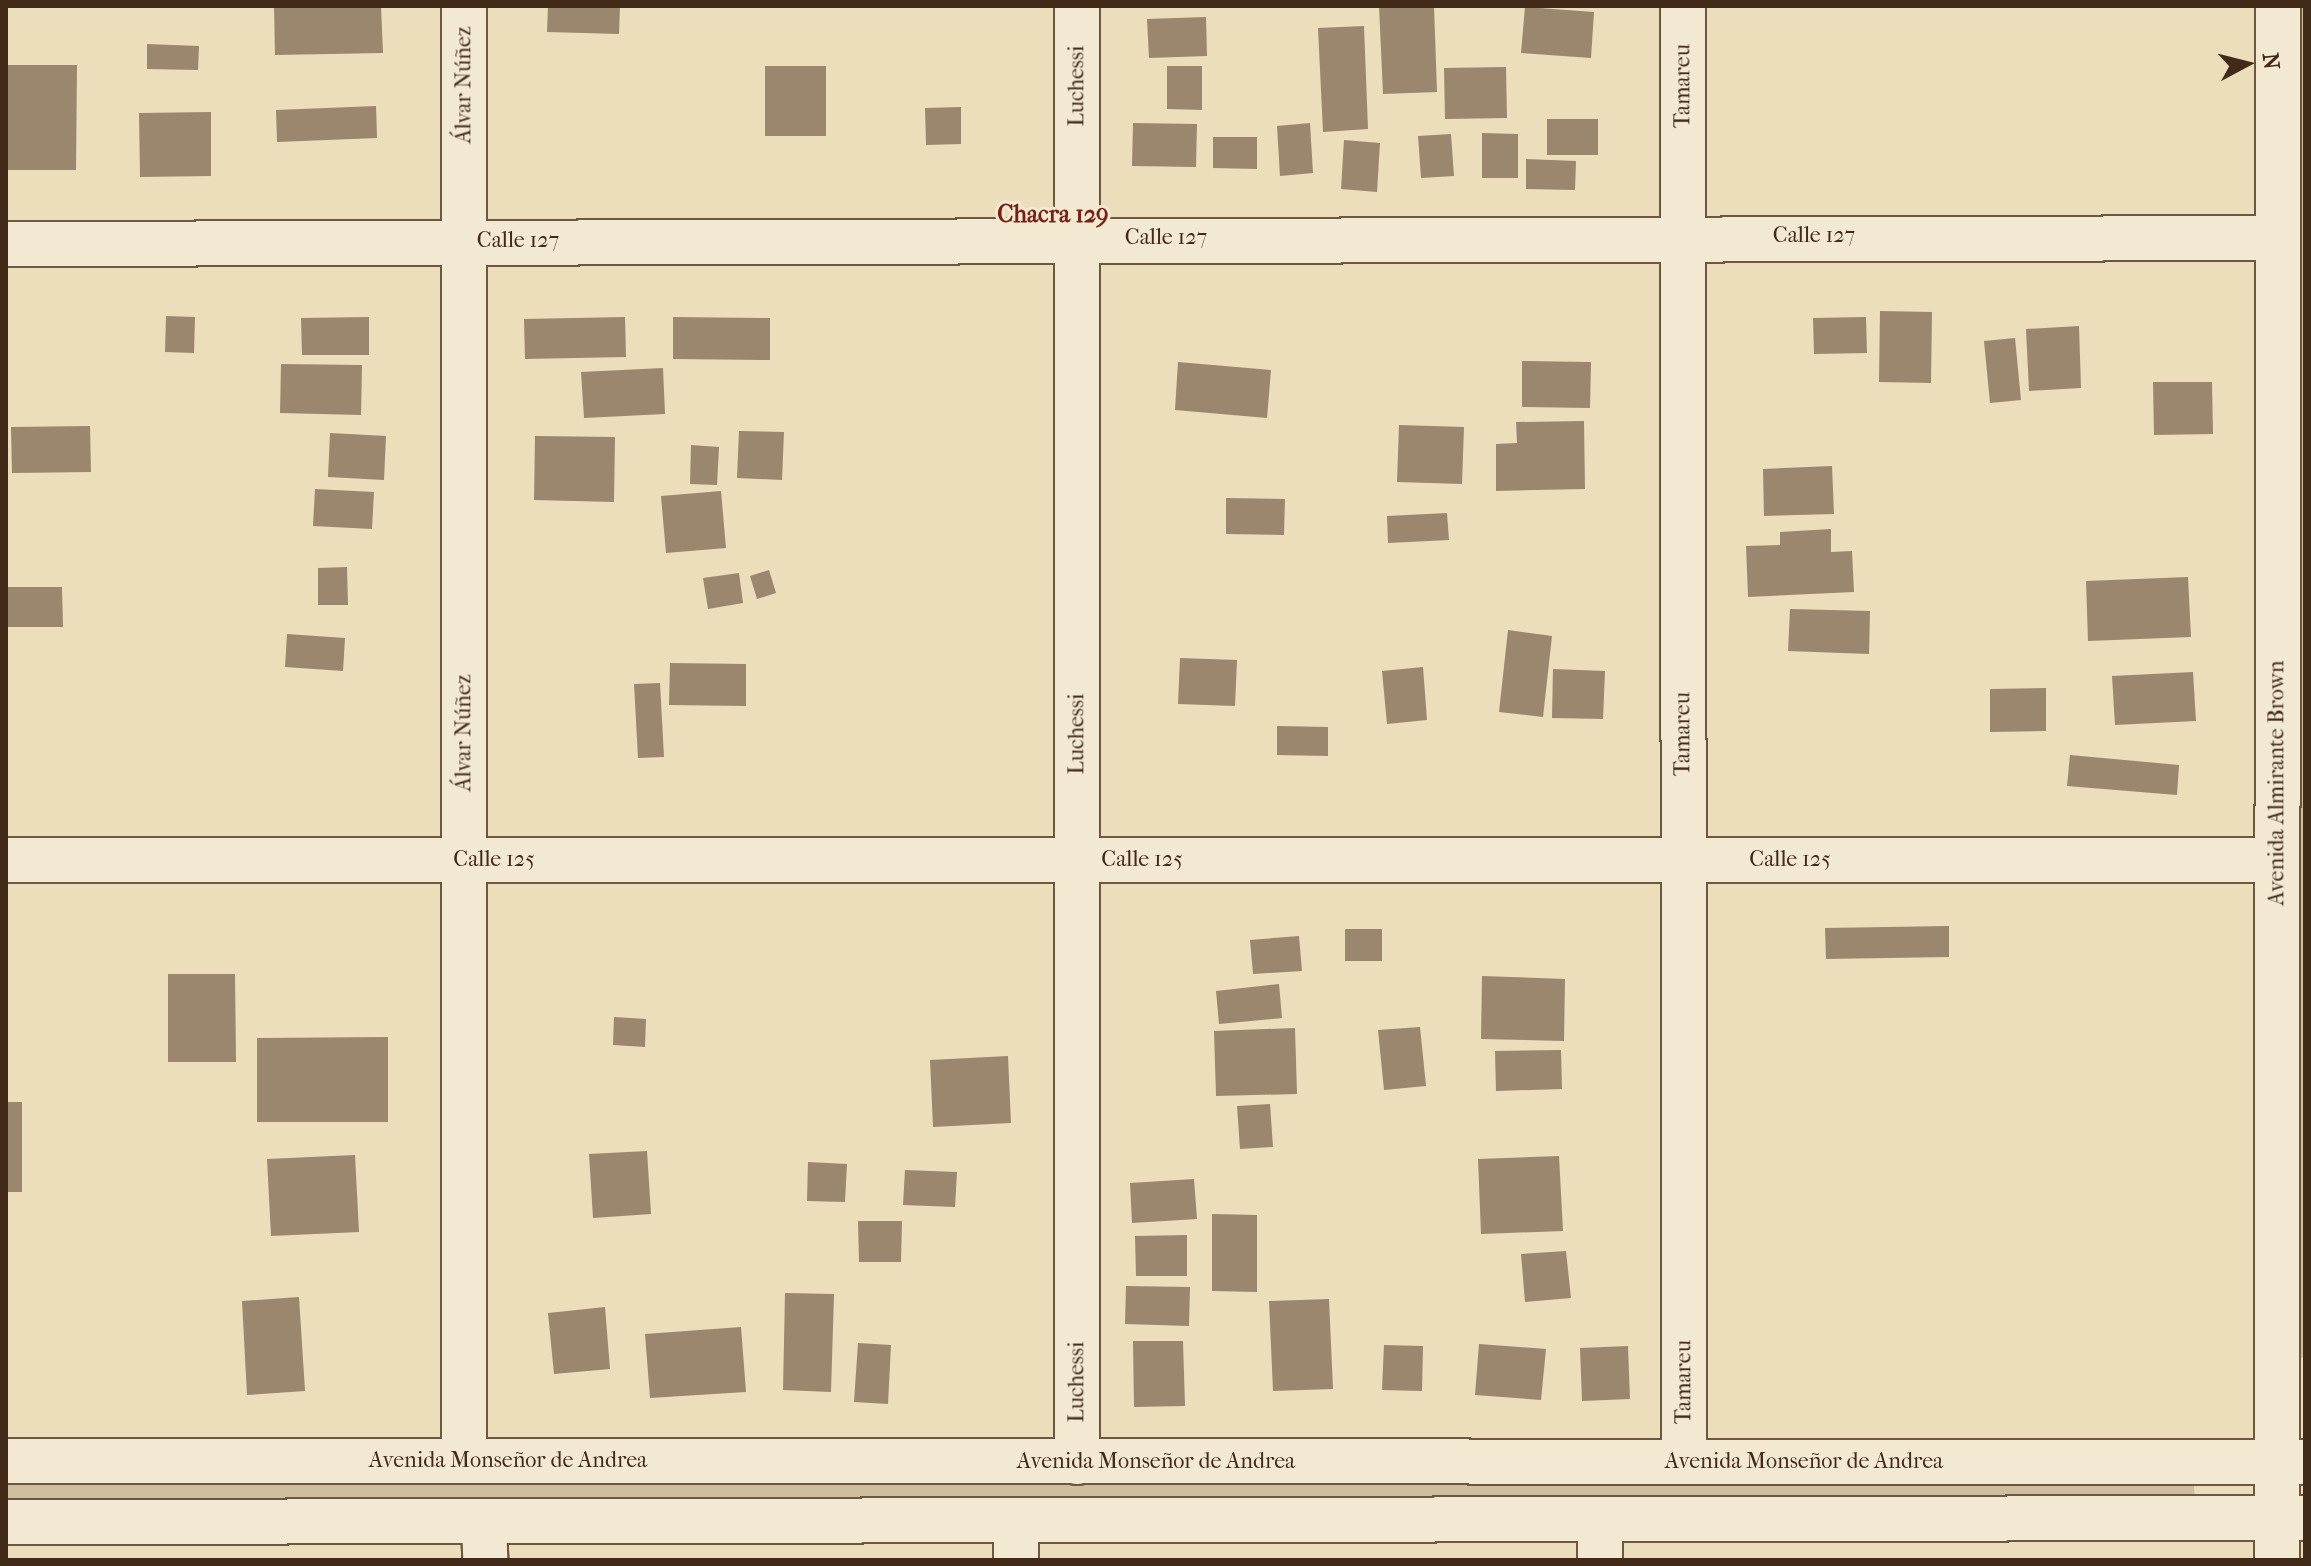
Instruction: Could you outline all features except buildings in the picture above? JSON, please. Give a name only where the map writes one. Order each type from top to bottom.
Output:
[{"type":"street","name":"Álvar Núñez","points":[[464,6],[464,1461]]},
{"type":"street","name":"Luchessi","points":[[1077,6],[1077,1462]]},
{"type":"street","name":"Tamareu","points":[[1683,6],[1684,1462]]},
{"type":"street","name":"Avenida Almirante Brown","points":[[2278,6],[2277,860],[2290,1463],[2286,1532]]},
{"type":"street","name":"Calle 127","points":[[6,244],[1683,236],[2278,238]]},
{"type":"street","name":"Calle 125","points":[[6,860],[2277,860]]},
{"type":"street","name":"Avenida Monseñor de Andrea","points":[[6,1461],[2290,1463]]},
{"type":"street","points":[[6,1522],[484,1541],[1600,1540],[2286,1532]]},
{"type":"shaded area","points":[[2294,6],[2305,6],[2305,1358],[2293,1357]]},
{"type":"shaded area","points":[[6,1484],[2194,1484],[2195,1506],[6,1506]]},
{"type":"district","name":"Chacra 129","points":[[1053,215]]}]
